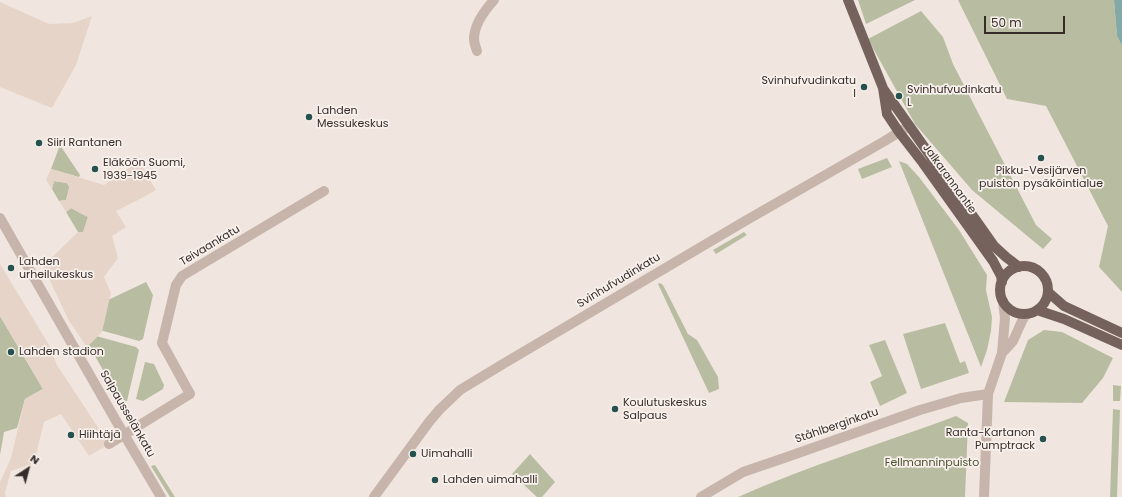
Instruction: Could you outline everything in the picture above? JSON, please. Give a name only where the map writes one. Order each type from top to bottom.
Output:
[{"type":"main road","name":"Jalkarannantie","points":[[848,0],[882,88],[887,114],[993,261],[1001,276],[1002,282]]},
{"type":"main road","name":"Jalkarannantie","points":[[882,88],[994,246],[1019,267]]},
{"type":"main road","points":[[1019,267],[1032,268],[1038,271],[1044,277],[1047,284],[1048,292],[1045,302],[1032,313],[1019,314],[1013,311],[1007,307],[1001,295],[1002,282],[1006,275],[1019,267]]},
{"type":"main road","points":[[1048,292],[1064,306],[1122,333]]},
{"type":"main road","points":[[1037,310],[1064,319],[1122,345]]},
{"type":"street","points":[[478,51],[474,40],[475,28],[489,5],[494,0]]},
{"type":"street","name":"Svinhufvudinkatu","points":[[374,497],[429,422],[460,390],[745,220],[909,126]]},
{"type":"street","name":"Teivaankatu","points":[[125,435],[190,394],[162,343],[176,286],[182,276],[324,191]]},
{"type":"street","name":"Salpausselänkatu","points":[[0,218],[161,497]]},
{"type":"street","points":[[984,497],[988,394],[1002,353],[1005,318],[1003,301]]},
{"type":"street","points":[[1002,353],[1013,341],[1026,314]]},
{"type":"street","name":"Ståhlberginkatu","points":[[701,497],[744,472],[920,410],[961,398],[988,394]]},
{"type":"street","points":[[110,444],[125,435]]},
{"type":"green space","points":[[858,0],[915,0],[866,24]]},
{"type":"green space","points":[[958,0],[1114,0],[1117,36],[1122,46],[1122,292],[1099,267],[1108,226],[1046,106],[1007,99]]},
{"type":"green space","points":[[921,11],[943,37],[953,64],[1036,225],[1052,239],[1043,249],[972,190],[915,124],[868,39]]},
{"type":"green space","points":[[60,145],[80,175],[79,177],[51,169]]},
{"type":"green space","points":[[887,158],[892,167],[862,179],[858,169]]},
{"type":"green space","points":[[899,161],[907,164],[919,177],[959,230],[987,275],[986,290],[992,317],[987,350],[981,367]]},
{"type":"green space","points":[[54,181],[67,183],[70,187],[66,200],[59,201],[52,189]]},
{"type":"green space","points":[[71,208],[88,217],[83,233],[78,232],[66,212]]},
{"type":"green space","points":[[744,232],[747,235],[716,254],[713,250]]},
{"type":"green space","points":[[146,282],[153,295],[143,339],[139,341],[100,330],[106,301]]},
{"type":"green space","points":[[660,283],[663,285],[688,334],[697,340],[718,377],[719,389],[709,393],[658,284]]},
{"type":"green space","name":"Lahden stadion","points":[[0,316],[43,389],[25,399],[17,428],[4,432],[0,455]]},
{"type":"green space","points":[[945,323],[960,363],[965,361],[969,373],[921,389],[903,334]]},
{"type":"green space","points":[[1044,330],[1062,332],[1113,358],[1103,378],[1082,403],[1004,402],[1028,340]]},
{"type":"green space","points":[[89,334],[136,347],[139,350],[127,401],[121,402],[86,340]]},
{"type":"green space","points":[[885,340],[907,393],[880,406],[870,382],[882,376],[869,345]]},
{"type":"green space","points":[[145,362],[154,364],[164,385],[163,389],[143,401],[136,399]]},
{"type":"green space","points":[[1113,385],[1121,386],[1120,401],[1113,401]]},
{"type":"green space","points":[[1113,409],[1120,410],[1117,497],[1110,497]]},
{"type":"green space","name":"Fellmanninpuisto","points":[[956,416],[968,423],[965,497],[738,497],[819,464]]},
{"type":"green space","points":[[530,454],[555,482],[542,497],[537,497],[512,474]]},
{"type":"green space","points":[[155,465],[175,497],[170,497],[151,466]]},
{"type":"shaded area","points":[[0,2],[49,24],[73,23],[92,16],[76,65],[52,108],[0,87]]},
{"type":"shaded area","points":[[139,161],[156,190],[116,211],[126,227],[112,236],[118,258],[104,277],[111,293],[102,332],[87,347],[69,321],[43,266],[78,232],[83,232],[88,217],[71,208],[66,212],[59,201],[66,200],[69,187],[67,183],[54,181],[52,189],[46,180],[51,169],[104,185]]},
{"type":"shaded area","points":[[0,264],[49,345],[57,365],[109,444],[89,456],[61,414],[44,422],[34,463],[11,471],[5,493],[6,497],[0,497],[0,482],[11,458],[25,399],[43,389],[0,316]]},
{"type":"water","points":[[1114,0],[1122,0],[1122,46],[1117,36]]},
{"type":"place","name":"Svinhufvudinkatu I","points":[[864,87]]},
{"type":"place","name":"Svinhufvudinkatu L","points":[[899,96]]},
{"type":"place","name":"Lahden Messukeskus","points":[[309,117]]},
{"type":"place","name":"Siiri Rantanen","points":[[39,143]]},
{"type":"place","name":"Pikku-Vesijärven puiston pysäköintialue","points":[[1041,158]]},
{"type":"place","name":"Eläköön Suomi, 1939-1945","points":[[95,169]]},
{"type":"place","name":"Lahden urheilukeskus","points":[[11,268]]},
{"type":"place","name":"Lahden stadion","points":[[11,352]]},
{"type":"place","name":"Koulutuskeskus Salpaus","points":[[615,409]]},
{"type":"place","name":"Hiihtäjä","points":[[71,435]]},
{"type":"place","name":"Ranta-Kartanon Pumptrack","points":[[1043,439]]},
{"type":"place","name":"Uimahalli","points":[[413,454]]},
{"type":"place","name":"Lahden uimahalli","points":[[435,480]]}]
